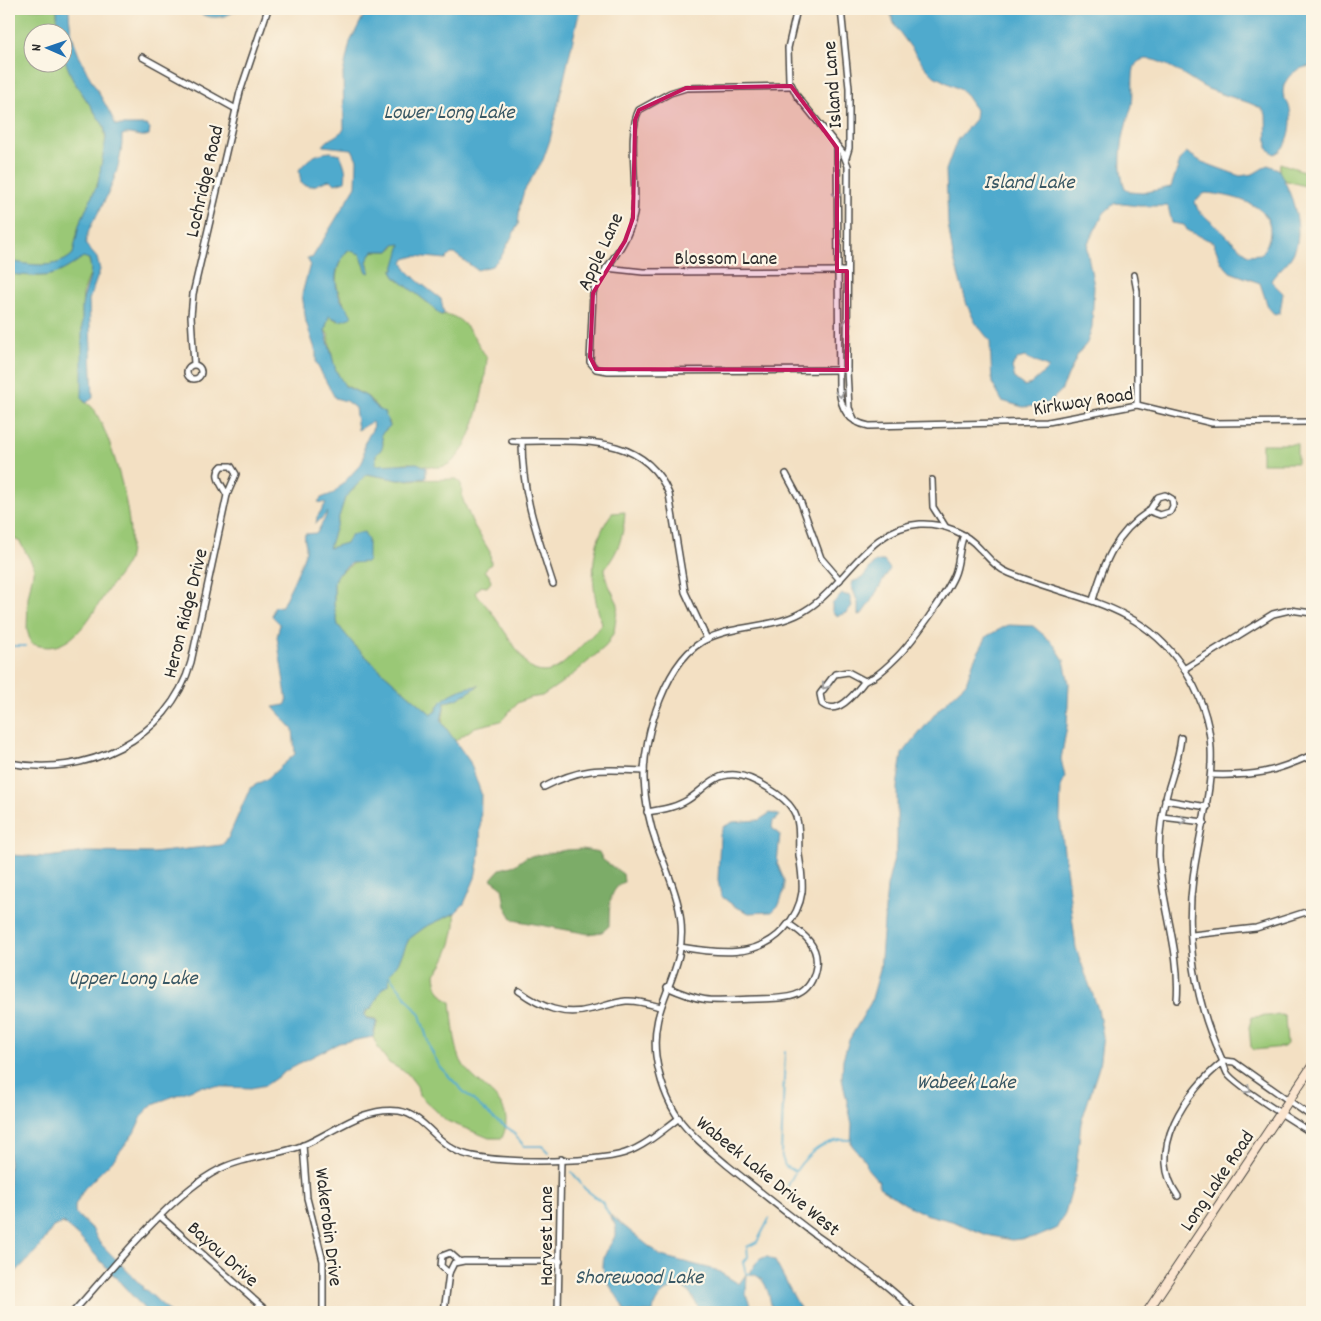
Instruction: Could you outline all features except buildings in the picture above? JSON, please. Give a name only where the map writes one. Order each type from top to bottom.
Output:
[{"type":"main road","name":"Long Lake Road","points":[[1147,1312],[1312,1066]]},
{"type":"street","name":"Lochridge Road","points":[[194,364],[191,316],[193,294],[244,76],[268,9]]},
{"type":"street","points":[[797,9],[790,36],[787,60],[791,86],[846,158],[848,166],[847,370],[849,408],[856,422]]},
{"type":"street","name":"Island Lane","points":[[841,9],[849,88],[849,148],[846,158]]},
{"type":"street","points":[[142,56],[236,109]]},
{"type":"street","name":"Apple Lane","points":[[791,86],[686,88],[670,93],[639,110],[635,120],[633,218],[624,241],[595,285],[592,300],[590,362],[596,369],[847,370]]},
{"type":"street","points":[[837,148],[839,388],[843,409],[847,416],[856,422]]},
{"type":"street","name":"Blossom Lane","points":[[606,268],[643,272],[847,271]]},
{"type":"street","points":[[1134,276],[1137,291],[1137,405]]},
{"type":"street","name":"Kirkway Road","points":[[856,422],[878,426],[1026,424],[1073,419],[1137,405],[1212,424],[1312,422]]},
{"type":"street","points":[[512,441],[617,446],[638,455],[656,470],[664,481],[672,502],[685,592],[707,639],[791,618],[818,602],[877,542],[893,531],[916,524],[945,526],[964,535],[978,546],[992,562],[1008,573],[1092,600],[1116,610],[1142,625],[1159,639],[1184,669],[1199,698],[1207,723],[1211,749],[1212,775],[1208,806],[1192,883],[1192,935],[1200,998],[1227,1074],[1312,1133]]},
{"type":"street","points":[[522,442],[522,470],[526,497],[553,584]]},
{"type":"street","name":"Heron Ridge Drive","points":[[9,763],[45,765],[80,762],[100,757],[135,740],[153,726],[168,710],[181,688],[191,662],[227,495],[236,474],[231,466],[225,465],[220,468],[217,474],[227,495]]},
{"type":"street","points":[[786,474],[800,500],[821,558],[840,580]]},
{"type":"street","points":[[932,480],[932,508],[945,526]]},
{"type":"street","points":[[1092,600],[1104,565],[1116,541],[1132,524],[1149,511],[1158,497],[1164,495],[1172,499],[1172,509],[1168,514],[1149,511]]},
{"type":"street","points":[[865,680],[848,672],[835,674],[822,690],[820,700],[822,704],[834,707],[845,702],[860,690],[865,680],[877,675],[898,656],[920,628],[954,576],[958,551],[964,535]]},
{"type":"street","points":[[1184,669],[1273,614],[1290,610],[1312,613]]},
{"type":"street","name":"Wabeek Lake Drive West","points":[[707,639],[688,652],[671,677],[652,726],[644,771],[648,812],[677,899],[681,920],[680,947],[660,1006],[656,1037],[657,1064],[662,1085],[679,1118],[702,1144],[778,1207],[881,1282],[915,1312]]},
{"type":"street","points":[[1177,1000],[1177,971],[1160,875],[1159,841],[1165,800],[1178,760],[1181,738]]},
{"type":"street","points":[[1212,775],[1246,776],[1269,773],[1312,755]]},
{"type":"street","points":[[544,787],[566,775],[583,771],[644,771]]},
{"type":"street","points":[[648,812],[684,802],[711,781],[728,775],[754,780],[793,809],[798,823],[802,884],[800,902],[789,924],[770,941],[750,950],[720,952],[680,947]]},
{"type":"street","points":[[1165,800],[1208,806]]},
{"type":"street","points":[[1162,817],[1204,822]]},
{"type":"street","points":[[1192,935],[1256,928],[1312,910]]},
{"type":"street","points":[[667,987],[692,997],[714,1002],[779,1000],[794,996],[810,983],[815,971],[816,959],[807,938],[789,924]]},
{"type":"street","points":[[519,991],[541,1006],[566,1012],[588,1010],[625,1001],[660,1006]]},
{"type":"street","points":[[1178,1196],[1169,1182],[1165,1165],[1171,1131],[1184,1105],[1197,1086],[1224,1062],[1234,1062],[1312,1117]]},
{"type":"street","points":[[73,1312],[161,1217],[189,1190],[219,1170],[241,1161],[303,1145],[361,1116],[390,1111],[414,1117],[449,1147],[468,1156],[561,1159],[598,1158],[625,1152],[654,1137],[679,1118]]},
{"type":"street","name":"Wakerobin Drive","points":[[303,1145],[307,1198],[323,1261],[323,1312]]},
{"type":"street","name":"Harvest Lane","points":[[558,1312],[561,1159]]},
{"type":"street","name":"Bayou Drive","points":[[161,1217],[268,1312]]},
{"type":"street","points":[[1312,1224],[1312,1232]]},
{"type":"street","points":[[449,1273],[441,1266],[442,1256],[450,1253],[459,1261]]},
{"type":"street","points":[[444,1312],[449,1273],[454,1263],[459,1261],[560,1261]]},
{"type":"highlighted area","points":[[791,86],[837,148],[837,271],[847,271],[847,370],[596,369],[590,357],[593,293],[625,241],[633,218],[635,120],[639,110],[686,88]]},
{"type":"green space","points":[[9,9],[57,9],[58,22],[22,22],[22,72],[70,72],[73,80],[104,126],[106,142],[98,183],[79,225],[73,254],[59,262],[42,265],[9,261]]},
{"type":"green space","points":[[1280,163],[1312,174],[1312,188],[1283,180],[1279,171]]},
{"type":"green space","points":[[398,243],[402,245],[392,270],[395,277],[432,306],[440,315],[448,315],[463,323],[474,336],[487,358],[480,403],[469,438],[461,452],[451,462],[440,467],[406,463],[387,466],[375,465],[376,455],[383,446],[381,434],[390,426],[389,421],[368,397],[343,384],[334,366],[328,334],[325,330],[329,316],[338,321],[350,317],[336,280],[339,265],[344,254],[350,249],[360,254],[367,272],[370,272],[367,261],[373,251],[389,251]]},
{"type":"green space","points":[[83,257],[88,258],[92,269],[83,293],[83,401],[95,411],[110,444],[127,507],[130,545],[126,564],[86,623],[67,641],[57,646],[44,647],[31,643],[27,630],[28,598],[34,567],[20,542],[9,536],[9,274],[48,275],[64,270]]},
{"type":"green space","points":[[1262,444],[1297,444],[1297,463],[1262,463]]},
{"type":"green space","points":[[367,474],[399,480],[457,479],[461,484],[463,500],[473,524],[490,552],[491,564],[484,571],[489,575],[491,582],[487,587],[480,586],[475,593],[490,610],[528,666],[543,672],[550,671],[563,664],[602,624],[595,596],[595,553],[604,525],[612,513],[625,512],[620,542],[605,568],[606,579],[618,604],[614,632],[606,646],[570,677],[542,696],[529,698],[517,703],[501,721],[475,727],[455,741],[442,723],[445,702],[457,699],[479,686],[453,693],[441,702],[435,712],[431,714],[355,646],[338,625],[334,606],[334,583],[336,576],[367,553],[368,540],[350,536],[346,543],[329,549],[329,547],[345,498]]},
{"type":"green space","points":[[582,849],[599,852],[603,860],[623,874],[624,882],[615,890],[610,901],[609,926],[602,932],[589,934],[513,920],[505,906],[502,887],[491,879],[500,869],[515,865],[526,857]]},
{"type":"green space","points":[[455,913],[453,937],[448,953],[435,974],[436,983],[441,993],[451,1002],[454,1035],[464,1066],[470,1074],[495,1096],[505,1114],[506,1125],[502,1138],[489,1138],[447,1121],[419,1095],[417,1086],[407,1073],[389,1063],[378,1048],[373,1037],[378,1022],[376,1019],[365,1017],[367,1010],[370,1010],[383,988],[389,985],[389,975],[409,939],[425,927]]},
{"type":"green space","points":[[1282,1015],[1285,1017],[1287,1044],[1284,1047],[1254,1050],[1251,1047],[1249,1027],[1252,1017]]},
{"type":"water","points":[[57,9],[69,9],[70,22],[58,22]]},
{"type":"water","points":[[192,9],[238,9],[221,17],[209,17]]},
{"type":"water","name":"Upper Long Lake","points":[[367,9],[580,9],[550,140],[543,160],[524,191],[520,205],[518,225],[501,257],[492,266],[477,270],[455,254],[451,254],[446,259],[415,256],[405,259],[403,263],[407,270],[441,299],[444,314],[440,315],[432,306],[395,277],[392,270],[394,269],[401,244],[394,245],[389,251],[373,251],[367,261],[370,273],[367,272],[360,254],[348,250],[340,262],[336,274],[336,287],[341,300],[352,317],[340,321],[329,316],[325,330],[336,371],[345,386],[366,396],[378,409],[384,412],[390,426],[381,434],[383,446],[376,455],[375,465],[417,463],[426,467],[426,478],[399,480],[367,474],[345,498],[329,548],[346,543],[351,535],[364,532],[368,540],[368,560],[367,562],[351,563],[336,576],[334,583],[334,606],[338,625],[355,646],[431,714],[435,712],[441,702],[453,693],[479,686],[457,699],[445,702],[441,721],[470,762],[481,793],[480,853],[475,878],[464,904],[455,913],[425,927],[409,939],[398,963],[389,975],[389,985],[383,988],[370,1010],[367,1010],[364,1014],[366,1018],[377,1020],[373,1037],[339,1043],[292,1067],[266,1085],[251,1088],[201,1086],[153,1104],[143,1114],[134,1133],[114,1159],[84,1189],[75,1205],[75,1213],[93,1230],[99,1242],[143,1287],[142,1289],[146,1290],[170,1312],[147,1312],[80,1238],[63,1223],[53,1227],[39,1248],[9,1279],[9,855],[47,857],[86,852],[153,853],[222,845],[228,838],[250,788],[268,778],[295,754],[293,729],[273,707],[285,705],[287,702],[277,637],[280,624],[272,616],[274,607],[282,606],[303,560],[306,550],[305,534],[317,533],[328,512],[316,524],[317,517],[326,503],[318,502],[321,498],[334,493],[361,464],[364,458],[364,444],[374,426],[372,422],[358,430],[355,408],[346,401],[335,398],[316,363],[316,352],[306,322],[302,294],[310,264],[307,258],[312,258],[356,186],[357,160],[352,149],[323,146],[344,129],[343,73],[350,42]]},
{"type":"water","name":"Island Lake","points":[[889,9],[1312,9],[1312,66],[1297,70],[1289,77],[1284,86],[1283,94],[1290,112],[1291,126],[1287,141],[1279,151],[1274,154],[1267,148],[1266,114],[1261,108],[1208,89],[1161,62],[1151,59],[1142,60],[1134,68],[1132,104],[1125,128],[1122,148],[1122,179],[1125,188],[1130,192],[1142,193],[1171,187],[1180,161],[1186,152],[1202,162],[1240,176],[1253,174],[1268,165],[1278,169],[1292,199],[1298,234],[1293,254],[1271,281],[1283,293],[1280,313],[1275,315],[1268,307],[1260,283],[1230,272],[1221,262],[1213,242],[1188,231],[1184,225],[1172,223],[1168,206],[1139,206],[1115,203],[1104,213],[1088,243],[1087,250],[1094,286],[1092,327],[1087,343],[1078,354],[1061,391],[1050,402],[1037,406],[1023,407],[1002,401],[992,383],[990,341],[975,322],[967,305],[953,256],[948,224],[946,170],[957,140],[975,119],[976,110],[963,91],[934,76],[926,68],[895,26]],"holes":[[[1206,193],[1247,202],[1257,207],[1264,214],[1269,222],[1270,232],[1267,244],[1261,254],[1248,255],[1198,210],[1195,202],[1201,195]],[[1025,357],[1049,368],[1031,384],[1024,386],[1015,379],[1012,367],[1017,359]]]},
{"type":"water","points":[[72,34],[79,56],[116,125],[146,125],[150,128],[149,135],[146,136],[122,135],[121,153],[113,181],[86,239],[86,245],[97,258],[100,270],[89,300],[93,398],[86,403],[82,398],[82,308],[91,272],[89,259],[83,257],[64,270],[48,275],[9,274],[9,261],[42,265],[59,262],[73,254],[79,225],[98,183],[106,138],[104,126],[70,72],[72,72]]},
{"type":"water","points":[[331,152],[340,154],[344,164],[345,181],[335,184],[331,180],[313,186],[301,183],[299,170],[306,162],[317,155]]},
{"type":"water","points":[[884,561],[890,569],[866,609],[862,614],[858,615],[858,603],[851,585],[852,582],[862,578],[874,563]]},
{"type":"water","points":[[842,594],[850,596],[852,606],[846,613],[837,616],[832,612],[832,604]]},
{"type":"water","name":"Wabeek Lake","points":[[1008,625],[1033,626],[1053,643],[1064,660],[1069,683],[1067,726],[1061,759],[1065,777],[1061,785],[1060,819],[1076,948],[1098,1009],[1103,1036],[1099,1067],[1081,1123],[1075,1178],[1065,1213],[1056,1229],[1037,1237],[1012,1240],[987,1235],[952,1221],[925,1214],[879,1187],[879,1182],[867,1168],[866,1162],[851,1144],[852,1124],[842,1079],[843,1059],[849,1040],[871,1002],[880,970],[887,886],[897,846],[897,787],[902,754],[940,708],[966,683],[974,660],[987,636]]},
{"type":"water","points":[[770,813],[779,815],[773,821],[772,828],[780,834],[777,863],[784,880],[784,891],[779,905],[772,912],[749,913],[734,906],[721,896],[718,880],[720,835],[723,827],[733,822],[759,820]]},
{"type":"water","name":"Shorewood Lake","points":[[609,1214],[661,1256],[716,1270],[739,1284],[747,1273],[746,1295],[753,1312],[701,1312],[690,1293],[681,1286],[662,1294],[653,1312],[625,1312],[604,1273],[603,1267],[605,1255],[616,1232]]},
{"type":"water","name":"Shorewood Lake","points":[[768,1257],[775,1261],[802,1312],[772,1312],[767,1288],[760,1278],[750,1274],[754,1265],[759,1260]]},
{"type":"waterway","points":[[9,646],[25,646]]},
{"type":"waterway","points":[[389,975],[420,1015],[430,1048],[440,1067],[464,1092],[498,1122],[511,1130],[524,1146],[542,1146],[548,1152]]},
{"type":"waterway","points":[[785,1052],[781,1154],[785,1166],[795,1171]]},
{"type":"waterway","points":[[785,1194],[794,1173],[809,1155],[828,1143],[838,1140],[850,1140]]},
{"type":"waterway","points":[[572,1172],[585,1189],[602,1202],[609,1214]]},
{"type":"waterway","points":[[750,1274],[746,1273],[743,1263],[748,1257],[747,1247],[757,1242],[769,1219]]},
{"type":"water label","name":"Lower Long Lake","points":[[449,111]]}]
